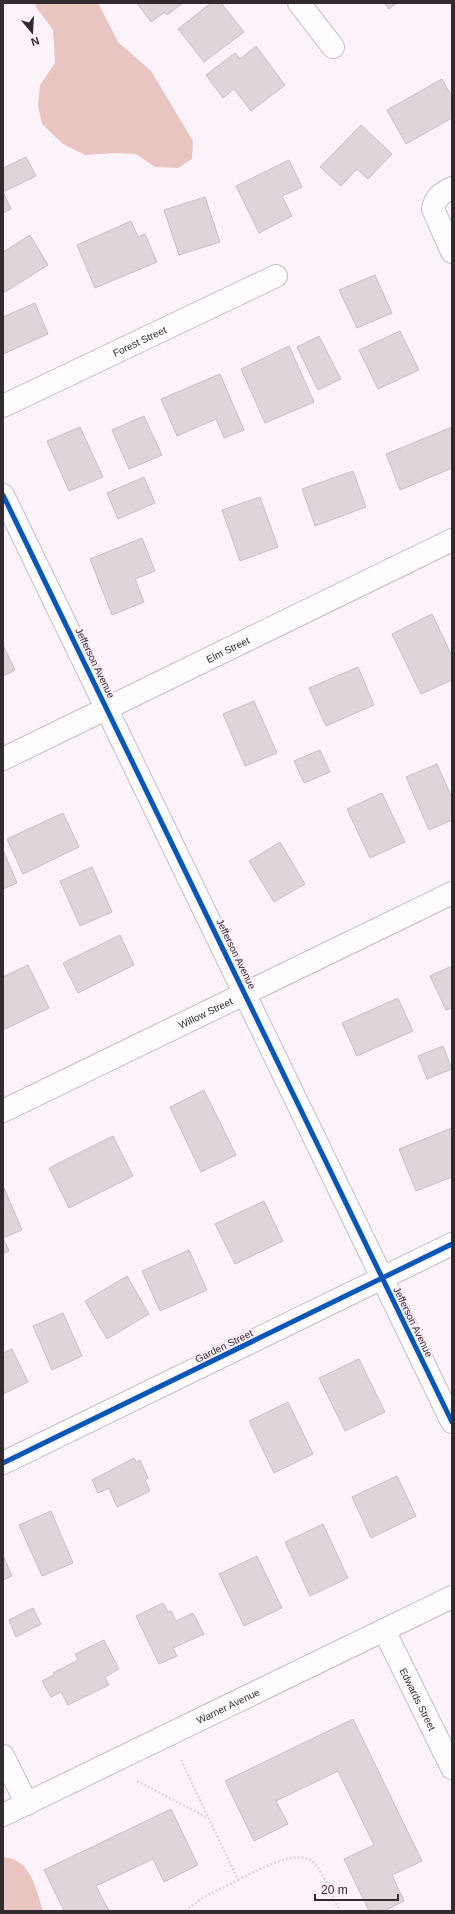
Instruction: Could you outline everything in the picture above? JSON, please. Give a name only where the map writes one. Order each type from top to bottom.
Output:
[{"type":"street","points":[[299,3],[333,47]]},
{"type":"street","points":[[452,188],[443,192],[434,202],[435,216],[452,252]]},
{"type":"street","name":"Forest Street","points":[[3,406],[276,276]]},
{"type":"street","name":"Jefferson Avenue","points":[[3,495],[452,1422]]},
{"type":"street","name":"Elm Street","points":[[3,759],[452,540]]},
{"type":"street","name":"Willow Street","points":[[3,1111],[452,893]]},
{"type":"street","name":"Garden Street","points":[[3,1464],[452,1244]]},
{"type":"street","name":"Warner Avenue","points":[[3,1815],[452,1597]]},
{"type":"street","name":"Edwards Street","points":[[384,1630],[452,1768]]},
{"type":"street","points":[[3,1756],[26,1804]]},
{"type":"path","points":[[181,1760],[238,1880]]},
{"type":"path","points":[[137,1781],[209,1818]]},
{"type":"path","points":[[185,1911],[204,1897],[277,1862],[293,1857],[305,1857],[316,1864],[340,1911]]},
{"type":"shaded area","points":[[35,3],[98,3],[118,42],[151,71],[193,141],[192,159],[178,168],[155,167],[136,154],[117,153],[85,155],[63,144],[42,124],[38,106],[40,85],[55,63],[53,30],[36,7]]},
{"type":"shaded area","points":[[3,1857],[20,1863],[26,1869],[35,1885],[43,1911],[3,1911]]},
{"type":"building","points":[[137,3],[183,3],[167,15],[165,12],[151,22]]},
{"type":"building","points":[[211,3],[221,3],[244,32],[204,62],[178,29]]},
{"type":"building","points":[[384,3],[397,3],[389,9]]},
{"type":"building","points":[[256,46],[285,85],[251,111],[234,89],[223,98],[206,75],[235,53],[240,59]]},
{"type":"building","points":[[442,79],[452,97],[452,118],[406,144],[387,110]]},
{"type":"building","points":[[361,125],[392,154],[368,179],[357,169],[341,186],[320,167]]},
{"type":"building","points":[[26,157],[36,176],[3,192],[3,168]]},
{"type":"building","points":[[289,160],[302,187],[282,196],[292,216],[259,233],[236,186]]},
{"type":"building","points":[[3,192],[11,209],[3,213]]},
{"type":"building","points":[[205,197],[220,242],[179,255],[164,210]]},
{"type":"building","points":[[131,221],[138,237],[145,234],[157,262],[95,288],[77,245]]},
{"type":"building","points":[[30,235],[48,265],[5,292],[3,289],[3,252]]},
{"type":"building","points":[[375,275],[392,313],[357,328],[339,290]]},
{"type":"building","points":[[35,303],[48,334],[3,354],[3,317]]},
{"type":"building","points":[[400,331],[419,370],[378,389],[359,350]]},
{"type":"building","points":[[319,336],[341,379],[318,390],[297,347]]},
{"type":"building","points":[[289,346],[314,402],[265,423],[241,369]]},
{"type":"building","points":[[220,374],[244,430],[224,438],[216,419],[177,436],[161,399]]},
{"type":"building","points":[[144,416],[162,455],[129,469],[112,430]]},
{"type":"building","points":[[80,427],[103,477],[69,491],[47,441]]},
{"type":"building","points":[[452,427],[452,468],[400,490],[386,454]]},
{"type":"building","points":[[353,471],[366,507],[315,526],[302,489]]},
{"type":"building","points":[[144,477],[155,503],[118,519],[107,493]]},
{"type":"building","points":[[260,497],[278,547],[240,561],[222,510]]},
{"type":"building","points":[[142,538],[155,571],[135,579],[144,602],[112,615],[90,559]]},
{"type":"building","points":[[432,614],[452,656],[452,680],[421,694],[392,634]]},
{"type":"building","points":[[3,645],[15,670],[3,676]]},
{"type":"building","points":[[358,667],[374,705],[326,726],[309,688]]},
{"type":"building","points":[[254,701],[277,753],[245,766],[223,714]]},
{"type":"building","points":[[320,750],[330,772],[304,783],[294,761]]},
{"type":"building","points":[[437,764],[452,798],[452,820],[429,830],[406,777]]},
{"type":"building","points":[[382,793],[405,842],[370,858],[347,809]]},
{"type":"building","points":[[63,813],[79,847],[23,874],[7,839]]},
{"type":"building","points":[[280,842],[305,884],[274,902],[249,861]]},
{"type":"building","points":[[3,850],[17,883],[3,889]]},
{"type":"building","points":[[92,867],[112,912],[80,926],[60,881]]},
{"type":"building","points":[[120,935],[134,965],[78,993],[63,963]]},
{"type":"building","points":[[28,965],[49,1008],[3,1030],[3,977]]},
{"type":"building","points":[[452,966],[452,1008],[446,1010],[430,976]]},
{"type":"building","points":[[398,998],[413,1031],[357,1056],[342,1023]]},
{"type":"building","points":[[443,1046],[452,1069],[427,1079],[418,1056]]},
{"type":"building","points":[[204,1090],[236,1155],[201,1172],[170,1107]]},
{"type":"building","points":[[452,1128],[452,1177],[416,1191],[399,1149]]},
{"type":"building","points":[[113,1136],[133,1176],[69,1208],[49,1168]]},
{"type":"building","points":[[4,1188],[22,1230],[3,1238]]},
{"type":"building","points":[[264,1201],[283,1241],[235,1264],[215,1224]]},
{"type":"building","points":[[3,1239],[9,1251],[3,1254]]},
{"type":"building","points":[[189,1250],[207,1290],[160,1311],[142,1271]]},
{"type":"building","points":[[127,1276],[149,1314],[107,1339],[85,1301]]},
{"type":"building","points":[[63,1313],[82,1356],[52,1370],[33,1326]]},
{"type":"building","points":[[12,1349],[28,1382],[3,1394],[3,1353]]},
{"type":"building","points":[[359,1359],[385,1412],[345,1431],[319,1378]]},
{"type":"building","points":[[288,1402],[313,1454],[274,1473],[249,1421]]},
{"type":"building","points":[[134,1458],[136,1462],[140,1460],[148,1478],[145,1480],[150,1491],[117,1507],[109,1488],[98,1493],[92,1480]]},
{"type":"building","points":[[397,1476],[416,1516],[371,1538],[352,1497]]},
{"type":"building","points":[[51,1511],[73,1563],[42,1576],[19,1525]]},
{"type":"building","points":[[323,1524],[348,1578],[310,1596],[285,1542]]},
{"type":"building","points":[[3,1555],[12,1576],[3,1580]]},
{"type":"building","points":[[257,1556],[282,1608],[244,1626],[219,1574]]},
{"type":"building","points":[[163,1603],[168,1612],[171,1611],[176,1621],[193,1613],[204,1634],[173,1648],[177,1656],[159,1664],[136,1616]]},
{"type":"building","points":[[33,1608],[41,1624],[16,1637],[9,1620]]},
{"type":"building","points":[[104,1640],[119,1669],[105,1677],[109,1685],[68,1705],[61,1692],[51,1697],[42,1681],[54,1675],[53,1673],[78,1660],[75,1654]]},
{"type":"building","points":[[353,1719],[422,1861],[392,1875],[404,1901],[384,1911],[369,1911],[344,1859],[374,1845],[338,1771],[276,1801],[288,1824],[254,1841],[225,1781]]},
{"type":"building","points":[[171,1809],[198,1865],[164,1882],[153,1859],[96,1886],[109,1911],[64,1911],[44,1870]]},
{"type":"cycle path","points":[[3,495],[452,1422]]},
{"type":"cycle path","points":[[3,1463],[452,1244]]}]
